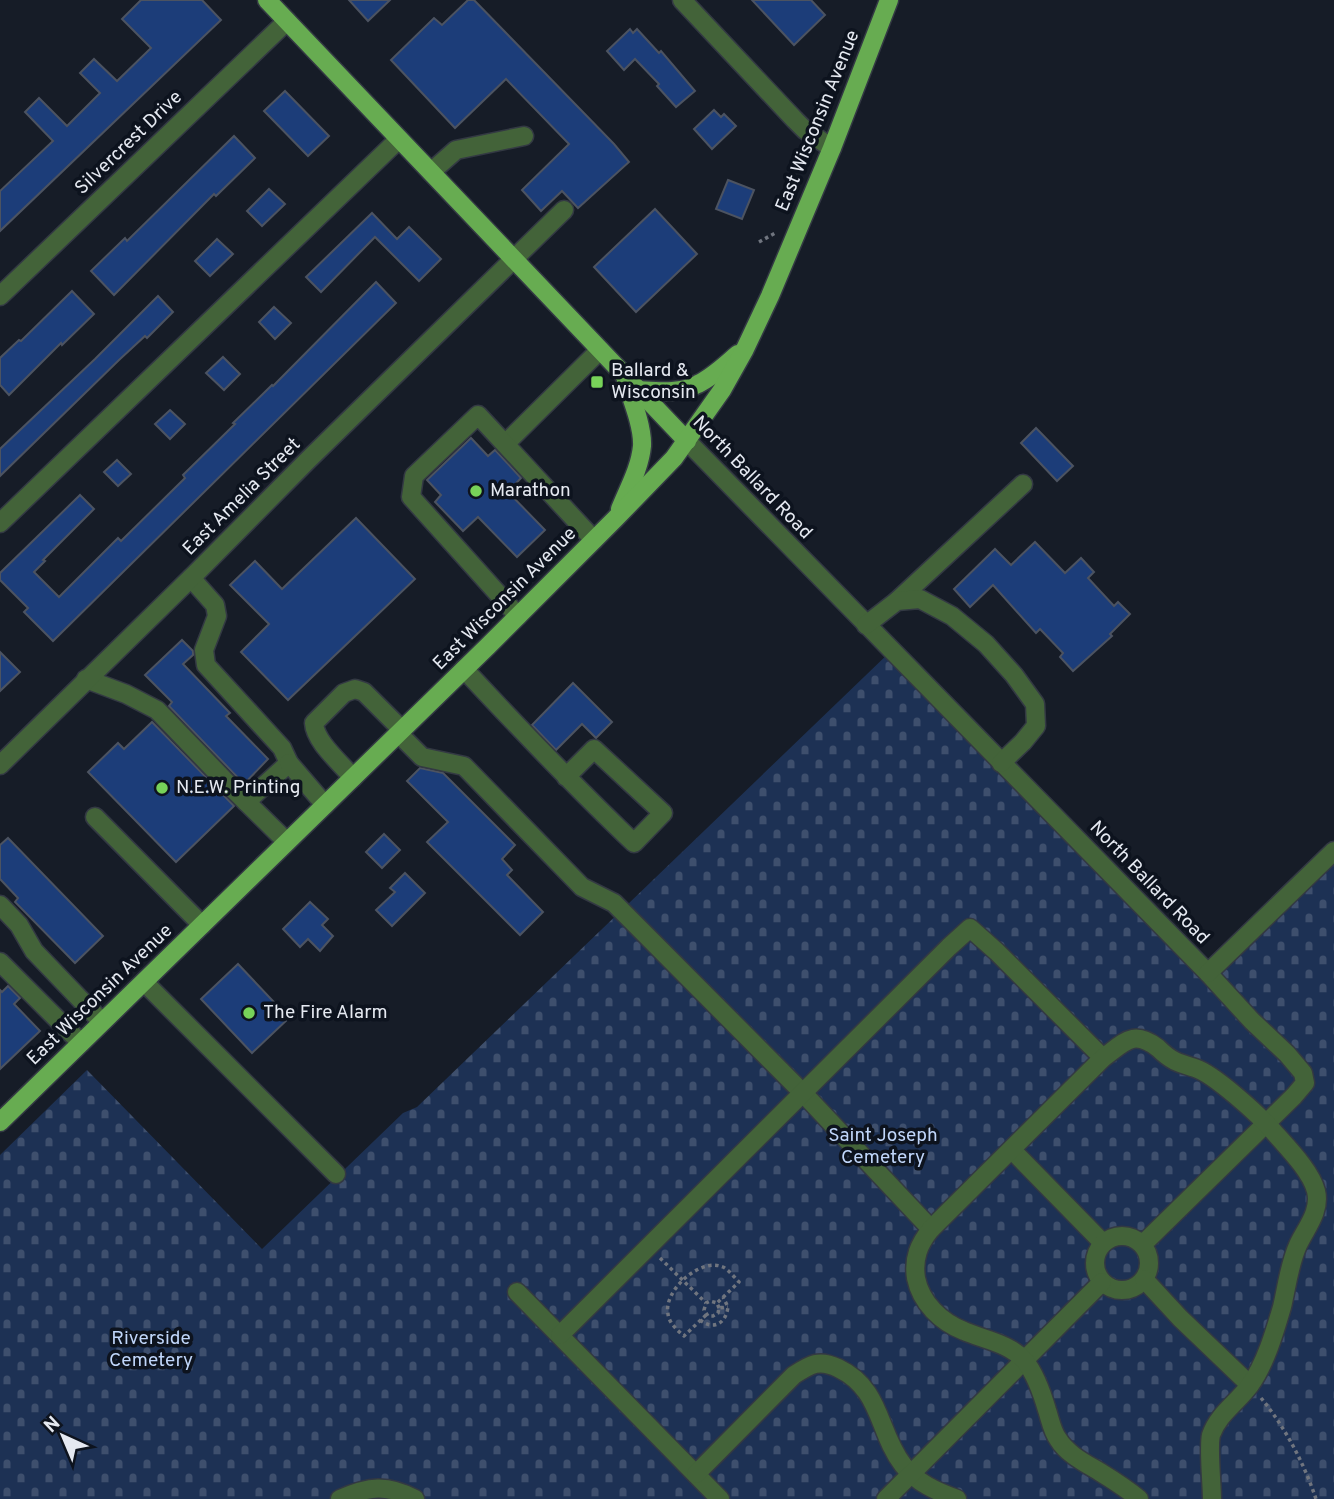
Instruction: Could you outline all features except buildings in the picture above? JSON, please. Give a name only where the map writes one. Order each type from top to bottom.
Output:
[{"type":"main road","name":"North Ballard Road","points":[[267,0],[687,442]]},
{"type":"main road","name":"East Wisconsin Avenue","points":[[0,1122],[518,616],[660,473],[687,442],[722,390],[770,296],[832,148],[889,0]]},
{"type":"main road","points":[[638,390],[674,391],[699,384],[745,349]]},
{"type":"main road","points":[[615,519],[636,471],[642,443],[624,375]]},
{"type":"street","points":[[682,0],[800,125],[832,148]]},
{"type":"street","name":"Silvercrest Drive","points":[[0,296],[287,21]]},
{"type":"street","points":[[430,172],[456,150],[524,136]]},
{"type":"street","points":[[0,523],[399,139]]},
{"type":"street","name":"East Amelia Street","points":[[2,758],[191,578],[564,210]]},
{"type":"street","points":[[505,444],[600,350]]},
{"type":"street","points":[[518,616],[411,497],[414,476],[478,415],[594,540]]},
{"type":"street","name":"North Ballard Road","points":[[687,442],[1287,1054],[1303,1073],[1305,1083],[1266,1123]]},
{"type":"street","points":[[866,625],[897,601],[1023,484]]},
{"type":"street","points":[[191,578],[215,605],[217,617],[204,650],[206,665],[282,748],[289,762],[325,805]]},
{"type":"street","points":[[897,601],[920,599],[952,615],[986,644],[1035,704],[1036,726],[1001,763]]},
{"type":"street","points":[[464,669],[566,777],[634,843],[663,813],[594,748],[566,777]]},
{"type":"street","points":[[86,679],[126,694],[157,710],[287,842]]},
{"type":"street","points":[[353,778],[318,738],[314,723],[344,693],[355,689],[364,692],[422,757],[464,766],[582,887],[614,903],[803,1093],[931,1229]]},
{"type":"street","points":[[246,802],[289,762]]},
{"type":"street","points":[[95,817],[202,925]]},
{"type":"street","points":[[1210,976],[1334,851]]},
{"type":"street","points":[[0,905],[19,925],[34,951],[102,1022]]},
{"type":"street","points":[[560,1335],[970,928],[1103,1058]]},
{"type":"street","points":[[0,962],[80,1043]]},
{"type":"street","points":[[144,982],[336,1174]]},
{"type":"street","points":[[1139,1499],[1081,1460],[1057,1439],[1033,1373],[1024,1360],[1002,1344],[963,1331],[939,1316],[923,1298],[918,1285],[915,1261],[918,1250],[931,1229],[1103,1058],[1126,1041],[1136,1038],[1145,1039],[1174,1061],[1199,1069],[1212,1077],[1266,1123],[1300,1164],[1317,1192],[1313,1217],[1293,1257],[1282,1307],[1264,1360],[1250,1385],[1224,1413],[1211,1436],[1212,1499]]},
{"type":"street","points":[[1143,1244],[1266,1123]]},
{"type":"street","points":[[1012,1150],[1103,1243]]},
{"type":"street","points":[[1119,1235],[1136,1238],[1143,1244],[1148,1252],[1149,1270],[1138,1286],[1119,1290],[1102,1282],[1095,1267],[1095,1258],[1103,1243],[1119,1235]]},
{"type":"street","points":[[1144,1279],[1180,1318],[1250,1385]]},
{"type":"street","points":[[886,1499],[1102,1282]]},
{"type":"street","points":[[517,1292],[720,1499]]},
{"type":"street","points":[[696,1474],[794,1375],[810,1364],[823,1362],[850,1374],[864,1388],[872,1399],[896,1454],[911,1474],[924,1485],[957,1499]]},
{"type":"street","points":[[341,1499],[369,1489],[391,1488],[415,1499]]},
{"type":"path","points":[[649,1247],[706,1303]]},
{"type":"path","points":[[715,1265],[724,1267],[739,1282],[723,1297],[718,1313],[700,1320],[684,1336],[672,1324],[668,1315],[669,1298],[683,1281],[698,1269],[715,1265]]},
{"type":"path","points":[[700,1320],[711,1325],[718,1324],[725,1318],[728,1307],[723,1297]]},
{"type":"path","points":[[706,1303],[712,1301],[718,1306],[728,1307]]},
{"type":"path","points":[[706,1303],[704,1310],[711,1325]]},
{"type":"path","points":[[1250,1385],[1275,1415],[1308,1476],[1316,1499]]},
{"type":"green space","name":"Saint Joseph Cemetery","points":[[891,651],[1213,979],[1334,863],[1334,1499],[0,1499],[0,1155],[87,1070],[262,1249],[403,1113],[417,1107]]},
{"type":"place","name":"Ballard & Wisconsin","points":[[597,382]]},
{"type":"place","name":"Marathon","points":[[476,491]]},
{"type":"place","name":"N.E.W. Printing","points":[[162,788]]},
{"type":"place","name":"The Fire Alarm","points":[[249,1013]]},
{"type":"park label","name":"Riverside Cemetery","points":[[151,1350]]}]
